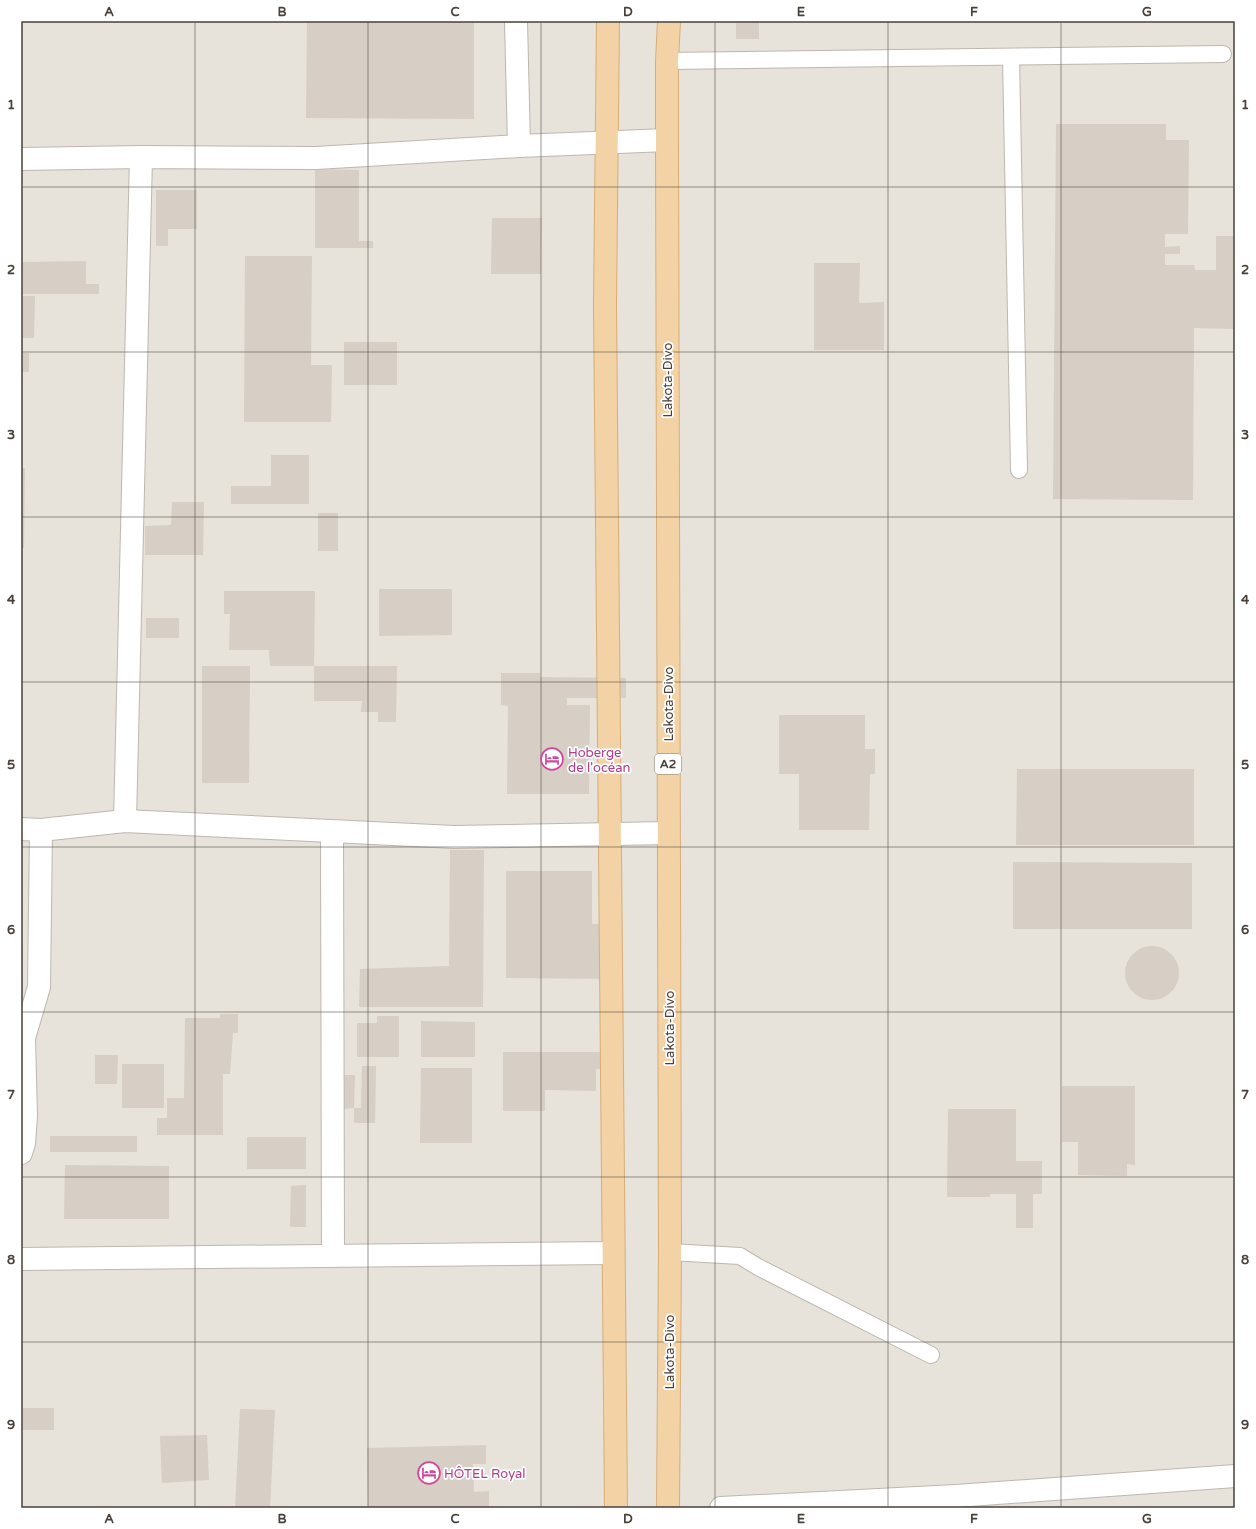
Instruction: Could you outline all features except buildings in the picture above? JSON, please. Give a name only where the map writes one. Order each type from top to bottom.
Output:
[{"type":"main road","points":[[608,21],[605,304],[616,1508]]},
{"type":"main road","name":"Lakota-Divo","points":[[668,1508],[670,1252],[667,61],[669,21]]},
{"type":"street","points":[[516,21],[519,146]]},
{"type":"street","points":[[21,159],[141,157],[316,158],[519,146],[667,140]]},
{"type":"street","points":[[125,821],[141,157]]},
{"type":"street","points":[[21,1153],[24,1143],[26,1116],[24,1038],[39,987],[31,830],[125,821],[454,837],[668,833]]},
{"type":"street","points":[[332,832],[334,1256]]},
{"type":"street","points":[[21,1259],[613,1253]]},
{"type":"street","points":[[721,1508],[956,1496],[1235,1476]]},
{"type":"lane","points":[[667,61],[1223,54]]},
{"type":"lane","points":[[1011,56],[1019,470]]},
{"type":"lane","points":[[670,1252],[740,1256],[758,1267],[931,1354]]},
{"type":"shaded area","points":[[21,21],[1235,21],[1235,1508],[21,1508]]},
{"type":"place","name":"Hoberge de l'océan","points":[[552,759]]},
{"type":"place","name":"HÔTEL Royal","points":[[429,1473]]}]
